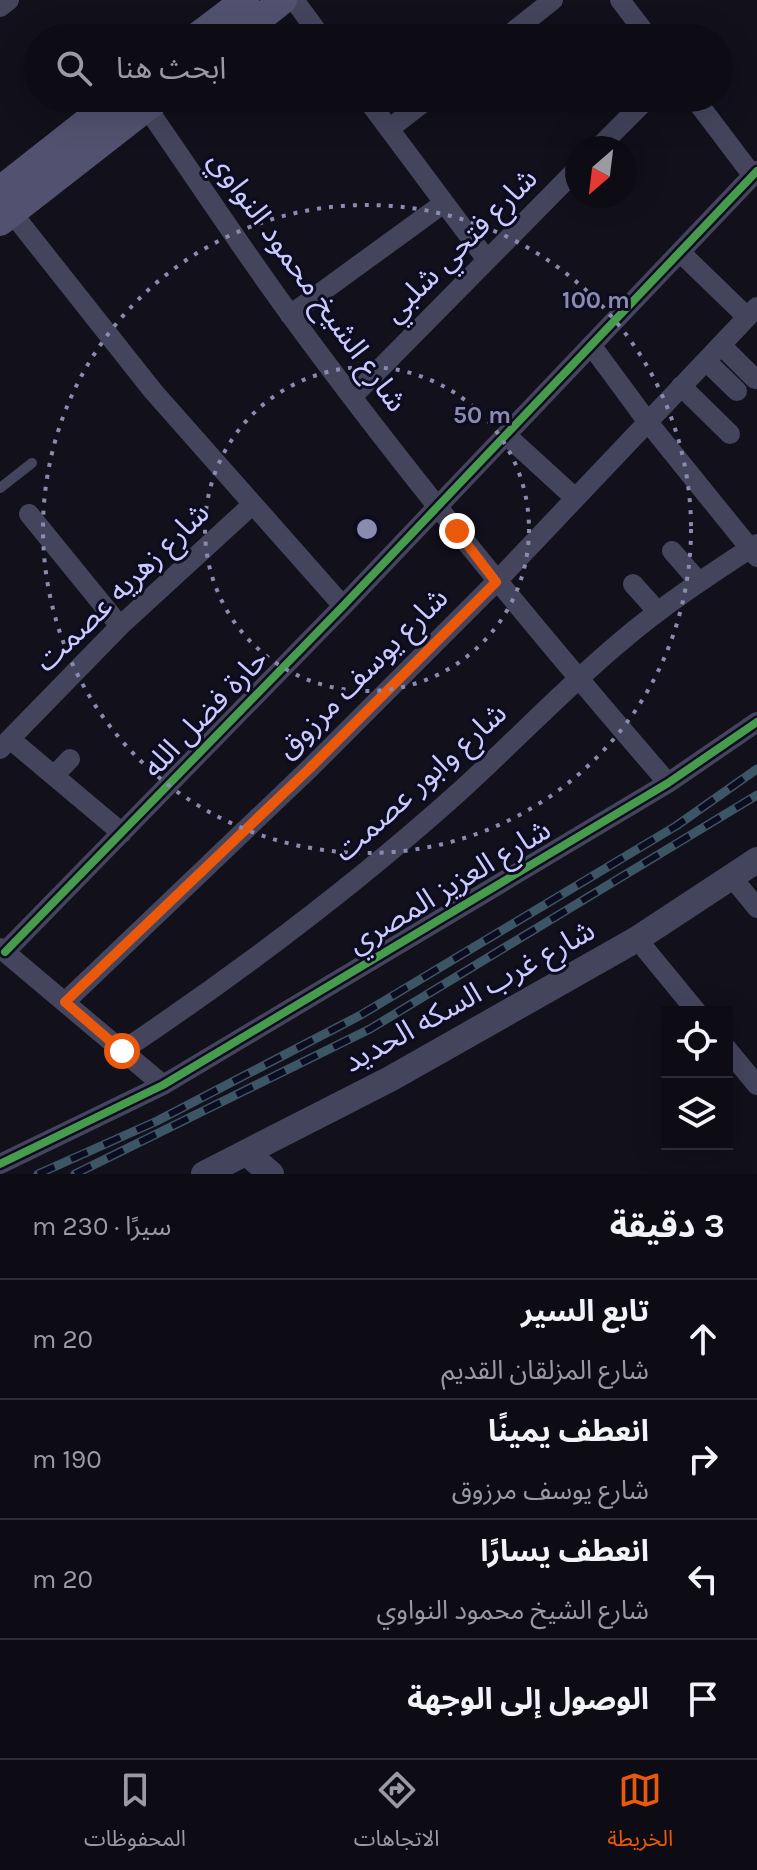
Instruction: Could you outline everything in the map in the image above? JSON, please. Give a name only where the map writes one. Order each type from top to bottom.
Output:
[{"type":"main road","points":[[213,24],[245,0]]},
{"type":"main road","points":[[253,24],[283,0]]},
{"type":"main road","points":[[4,195],[101,112]]},
{"type":"main road","points":[[4,195],[138,112]]},
{"type":"street","points":[[0,7],[9,0]]},
{"type":"street","points":[[294,0],[312,24]]},
{"type":"street","points":[[523,24],[553,0]]},
{"type":"street","points":[[620,0],[638,24]]},
{"type":"street","name":"شارع الشيخ محمود النواوي","points":[[159,112],[290,315],[352,397],[496,582],[668,783]]},
{"type":"street","points":[[376,112],[487,260]]},
{"type":"street","points":[[389,129],[411,112]]},
{"type":"street","points":[[610,136],[634,112]]},
{"type":"street","points":[[705,112],[755,173]]},
{"type":"street","name":"حارة فضل الله","points":[[3,950],[343,606],[755,173]]},
{"type":"street","name":"شارع فتحي شلبي","points":[[352,397],[565,181]]},
{"type":"street","points":[[4,195],[153,391],[343,606]]},
{"type":"street","points":[[290,315],[444,203]]},
{"type":"street","points":[[680,252],[752,312]]},
{"type":"street","name":"شارع يوسف مرزوق","points":[[65,1002],[309,769],[496,582],[752,312]]},
{"type":"street","points":[[591,345],[647,421],[755,550]]},
{"type":"street","points":[[721,345],[755,379]]},
{"type":"street","points":[[706,361],[737,391]]},
{"type":"street","points":[[681,386],[730,434]]},
{"type":"street","points":[[506,435],[575,498]]},
{"type":"street","name":"شارع زهريه عصمت","points":[[5,744],[120,626],[253,504]]},
{"type":"street","points":[[29,514],[120,626]]},
{"type":"street","name":"شارع وابور عصمت","points":[[122,1051],[203,997],[337,897],[458,792],[578,679],[658,612],[699,582],[755,550]]},
{"type":"street","points":[[672,551],[699,582]]},
{"type":"street","points":[[633,584],[658,612]]},
{"type":"street","name":"شارع العزيز المصري","points":[[0,1164],[163,1085],[668,783],[757,722]]},
{"type":"street","points":[[5,744],[54,776],[122,833]]},
{"type":"street","points":[[54,776],[70,759]]},
{"type":"street","name":"شارع غرب السكه الحديد","points":[[204,1174],[390,1079],[637,939],[757,860]]},
{"type":"street","points":[[731,876],[757,908]]},
{"type":"street","points":[[637,939],[692,1006]]},
{"type":"street","points":[[3,950],[163,1085]]},
{"type":"street","points":[[733,1056],[757,1085]]},
{"type":"street","points":[[247,1153],[271,1174]]},
{"type":"lane","points":[[0,488],[32,463]]},
{"type":"railway","points":[[38,1174],[157,1121],[359,1016],[676,826],[757,769]]},
{"type":"railway","points":[[75,1174],[370,1029],[757,795]]},
{"type":"cycle path","points":[[5,952],[343,606],[757,171]]},
{"type":"cycle path","points":[[0,1164],[163,1085],[668,783],[757,722]]},
{"type":"route","points":[[122,1051],[65,1002],[309,769],[496,582],[457,531]]}]
